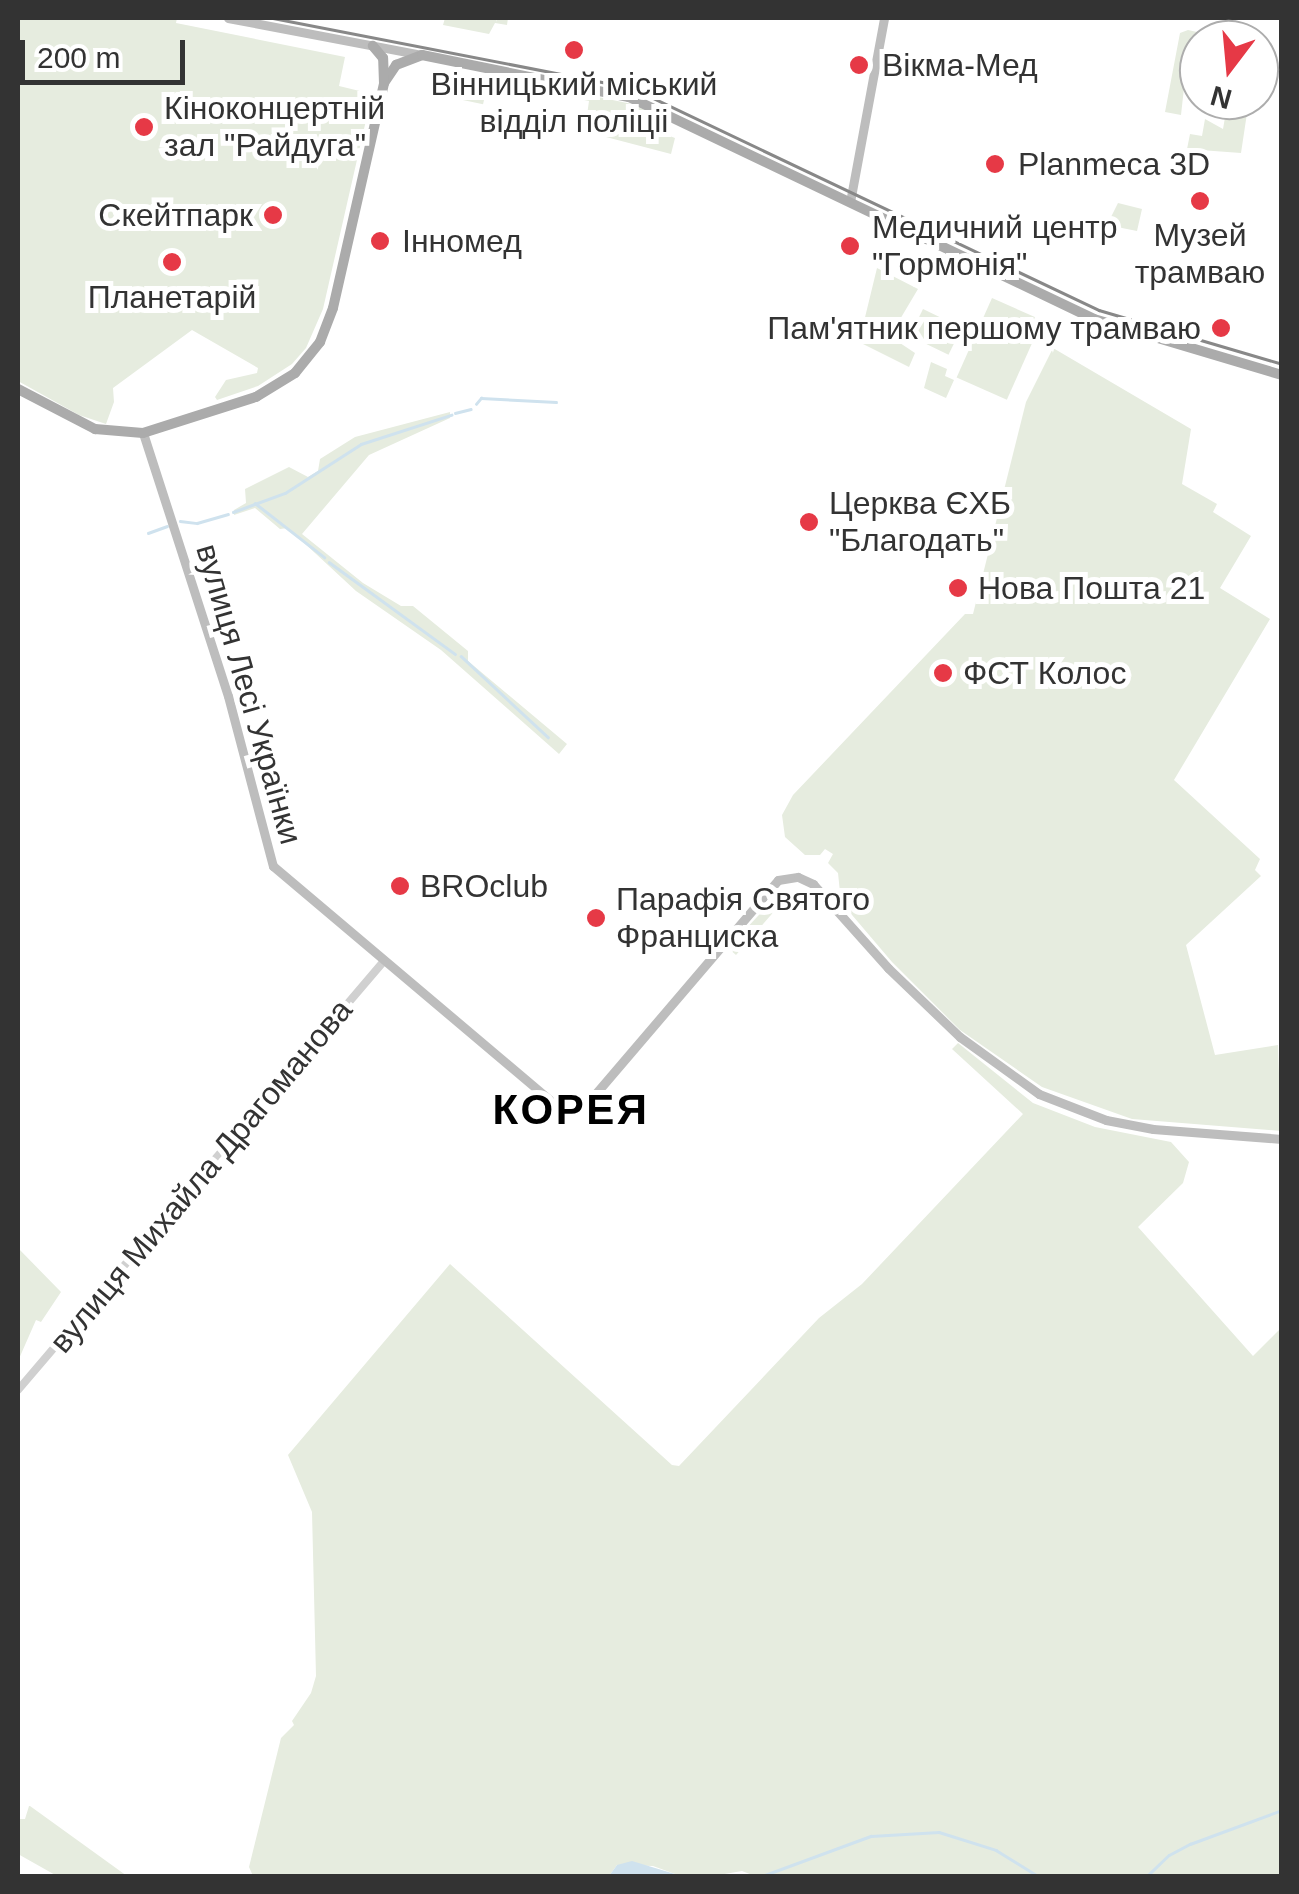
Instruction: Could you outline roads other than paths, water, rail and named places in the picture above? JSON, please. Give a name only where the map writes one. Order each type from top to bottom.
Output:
[{"type":"main road","points":[[228,18],[629,97],[1094,318],[1282,375]]},
{"type":"main road","points":[[850,202],[884,18]]},
{"type":"main road","points":[[18,389],[95,429],[143,433],[266,393],[290,378],[315,350],[333,308],[384,83],[384,62],[372,46]]},
{"type":"main road","points":[[384,83],[396,65],[422,56]]},
{"type":"main road","name":"вулиця Лесі Українки","points":[[143,433],[228,696],[270,860],[290,883],[553,1103],[573,1108],[591,1099],[778,880],[798,877],[813,884],[939,1018],[1039,1094],[1106,1120],[1152,1130],[1282,1138]]},
{"type":"street","name":"вулиця Михайла Драгоманова","points":[[18,1390],[384,961]]},
{"type":"water","points":[[632,1861],[675,1874],[713,1876],[609,1876],[617,1865]]},
{"type":"waterway","points":[[476,404],[481,398],[556,402]]},
{"type":"waterway","points":[[455,413],[471,409]]},
{"type":"waterway","points":[[233,512],[285,493],[361,444],[451,415]]},
{"type":"waterway","points":[[255,503],[324,557]]},
{"type":"waterway","points":[[180,521],[197,523],[228,514]]},
{"type":"waterway","points":[[148,533],[167,526]]},
{"type":"waterway","points":[[329,562],[455,654]]},
{"type":"waterway","points":[[461,656],[548,737]]},
{"type":"waterway","points":[[1147,1876],[1169,1855],[1190,1844],[1282,1810]]},
{"type":"waterway","points":[[762,1876],[871,1836],[939,1832],[996,1850],[1038,1876]]},
{"type":"tram line","points":[[273,18],[632,88],[1099,310],[1282,364]]},
{"type":"place","name":"Вінницький міський відділ поліціі","points":[[574,50]]},
{"type":"place","name":"Вікма-Мед","points":[[859,65]]},
{"type":"place","name":"Кіноконцертній зал \"Райдуга\"","points":[[144,127]]},
{"type":"place","name":"Planmeca 3D","points":[[995,164]]},
{"type":"place","name":"Музей трамваю","points":[[1200,201]]},
{"type":"place","name":"Скейтпарк","points":[[273,215]]},
{"type":"place","name":"Інномед","points":[[380,241]]},
{"type":"place","name":"Медичний центр \"Гормонія\"","points":[[850,246]]},
{"type":"place","name":"Планетарій","points":[[172,262]]},
{"type":"place","name":"Пам'ятник першому трамваю","points":[[1221,328]]},
{"type":"place","name":"Церква ЄХБ \"Благодать\"","points":[[809,522]]},
{"type":"place","name":"Нова Пошта 21","points":[[958,588]]},
{"type":"place","name":"ФСТ Колос","points":[[943,673]]},
{"type":"place","name":"BROclub","points":[[400,886]]},
{"type":"place","name":"Парафія Святого Франциска","points":[[596,918]]},
{"type":"district","name":"КОРЕЯ","points":[[571,1110]]}]
